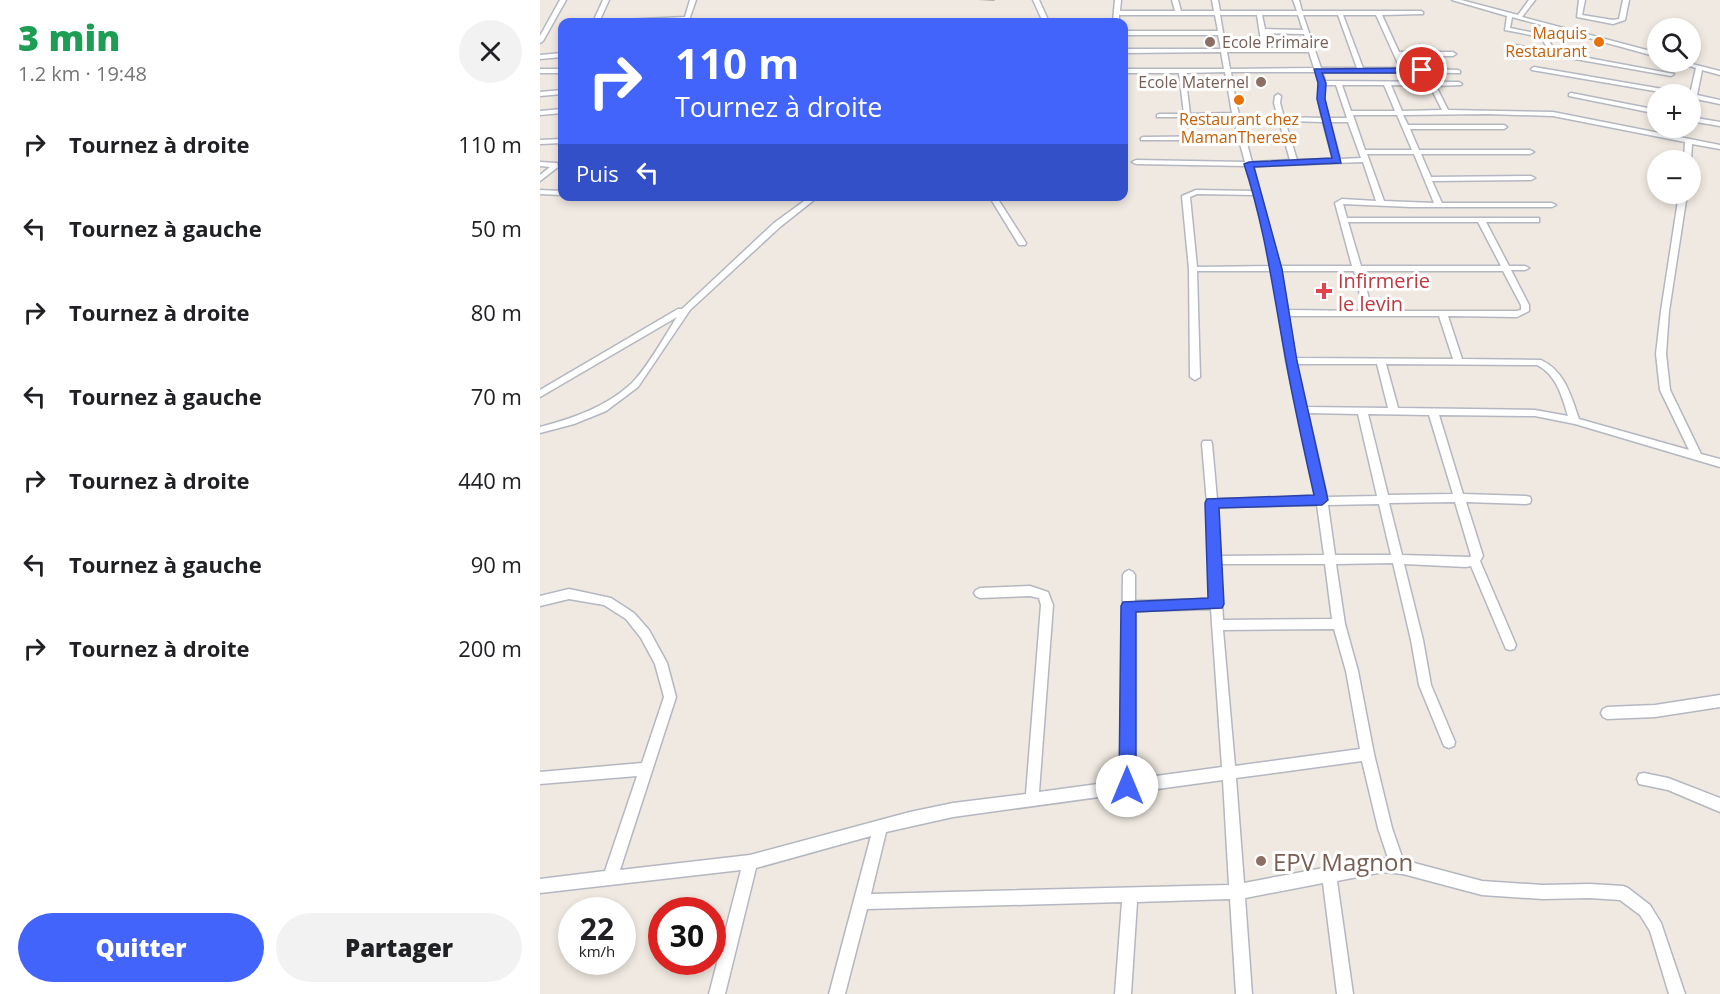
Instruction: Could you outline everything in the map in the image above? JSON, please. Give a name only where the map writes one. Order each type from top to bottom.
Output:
[{"type":"street","points":[[540,41],[542,33],[563,0]]},
{"type":"street","points":[[598,18],[606,0]]},
{"type":"street","points":[[688,18],[693,0]]},
{"type":"street","points":[[1036,0],[1044,18]]},
{"type":"street","points":[[1116,18],[1118,0]]},
{"type":"street","points":[[1175,0],[1178,12]]},
{"type":"street","points":[[1215,0],[1241,138],[1258,193],[1277,269],[1292,361],[1322,500],[1339,624],[1352,670],[1367,754],[1398,867]]},
{"type":"street","points":[[1296,0],[1322,83],[1321,99],[1337,161]]},
{"type":"street","points":[[1455,0],[1500,7],[1510,14],[1647,52]]},
{"type":"street","points":[[1520,16],[1532,0]]},
{"type":"street","points":[[1582,0],[1579,16],[1613,22],[1622,20],[1626,0]]},
{"type":"street","points":[[1259,12],[1265,50]]},
{"type":"street","points":[[1117,13],[1421,13]]},
{"type":"street","points":[[1340,13],[1360,70]]},
{"type":"street","points":[[1378,13],[1404,70]]},
{"type":"street","points":[[1510,14],[1507,29],[1544,36],[1554,54]]},
{"type":"street","points":[[1262,31],[1305,32]]},
{"type":"street","points":[[1128,33],[1221,33]]},
{"type":"street","points":[[1515,47],[1671,74],[1668,84]]},
{"type":"street","points":[[1128,51],[1311,50]]},
{"type":"street","points":[[1396,54],[1453,54]]},
{"type":"street","points":[[540,57],[558,55]]},
{"type":"street","points":[[1701,68],[1720,73]]},
{"type":"street","points":[[1534,69],[1647,89]]},
{"type":"street","points":[[1128,71],[1404,70],[1458,72]]},
{"type":"street","points":[[540,71],[558,71]]},
{"type":"street","points":[[1182,71],[1187,115]]},
{"type":"street","points":[[1322,83],[1459,84]]},
{"type":"street","points":[[1338,83],[1381,204]]},
{"type":"street","points":[[1387,84],[1439,205]]},
{"type":"street","points":[[1432,84],[1446,112]]},
{"type":"street","points":[[540,94],[558,92]]},
{"type":"street","points":[[1571,95],[1647,110]]},
{"type":"street","points":[[1278,96],[1294,163]]},
{"type":"street","points":[[1701,99],[1720,102]]},
{"type":"street","points":[[541,114],[558,112]]},
{"type":"street","points":[[1282,119],[1327,120],[1398,112],[1553,114],[1720,147]]},
{"type":"street","points":[[1159,116],[1236,115]]},
{"type":"street","points":[[1701,121],[1720,124]]},
{"type":"street","points":[[1405,127],[1504,127]]},
{"type":"street","points":[[1143,139],[1241,138]]},
{"type":"street","points":[[540,142],[558,141]]},
{"type":"street","points":[[1688,150],[1689,141]]},
{"type":"street","points":[[1136,162],[1294,163],[1337,161],[1416,152],[1530,152]]},
{"type":"street","points":[[540,164],[554,165],[554,167],[540,179]]},
{"type":"street","points":[[1428,179],[1531,178]]},
{"type":"street","points":[[540,192],[558,193]]},
{"type":"street","points":[[1195,377],[1193,269],[1186,196],[1196,192],[1258,193]]},
{"type":"street","points":[[540,394],[687,308],[777,225],[809,201]]},
{"type":"street","points":[[995,201],[1022,243]]},
{"type":"street","points":[[1369,314],[1358,268],[1339,207],[1342,201],[1381,204],[1552,205]]},
{"type":"street","points":[[1681,204],[1665,311],[1662,372],[1665,390],[1673,411],[1696,456]]},
{"type":"street","points":[[1344,220],[1536,220]]},
{"type":"street","points":[[1284,313],[1517,314],[1525,311],[1525,304],[1504,268],[1481,220]]},
{"type":"street","points":[[1193,269],[1524,268]]},
{"type":"street","points":[[540,430],[571,422],[603,409],[635,385],[687,308]]},
{"type":"street","points":[[1443,314],[1458,361]]},
{"type":"street","points":[[1292,361],[1538,362],[1549,365],[1555,372],[1575,421]]},
{"type":"street","points":[[1381,361],[1394,411]]},
{"type":"street","points":[[1302,411],[1534,413],[1575,421],[1720,463]]},
{"type":"street","points":[[1362,411],[1425,685],[1449,742]]},
{"type":"street","points":[[1215,560],[1396,558],[1466,563],[1474,561],[1477,556],[1433,412]]},
{"type":"street","points":[[1208,444],[1217,625],[1244,994]]},
{"type":"street","points":[[1212,503],[1458,498],[1526,500]]},
{"type":"street","points":[[1474,561],[1509,645]]},
{"type":"street","points":[[1127,786],[1129,575]]},
{"type":"street","points":[[980,593],[1030,591],[1044,595],[1047,605],[1032,798]]},
{"type":"street","points":[[540,600],[569,594],[606,601],[630,616],[645,634],[661,663],[670,696],[644,769],[610,879]]},
{"type":"street","points":[[1128,606],[1216,604]]},
{"type":"street","points":[[1217,625],[1339,624]]},
{"type":"street","points":[[1607,713],[1655,711],[1720,700]]},
{"type":"street","points":[[541,890],[750,862],[880,827],[954,810],[1367,754]]},
{"type":"street","points":[[540,778],[644,769]]},
{"type":"street","points":[[1644,779],[1668,784],[1720,804]]},
{"type":"street","points":[[837,994],[880,827]]},
{"type":"street","points":[[717,994],[750,862]]},
{"type":"street","points":[[862,902],[1236,892],[1383,865],[1482,888],[1543,892],[1623,893],[1645,910],[1656,928],[1677,994]]},
{"type":"street","points":[[1329,874],[1345,994]]},
{"type":"street","points":[[1123,994],[1130,895]]},
{"type":"place","name":"Ecole Primaire","points":[[1210,42]]},
{"type":"place","name":"Maquis Restaurant","points":[[1599,42]]},
{"type":"place","name":"Ecole Maternel","points":[[1261,82]]},
{"type":"place","name":"Restaurant chez MamanTherese","points":[[1239,100]]},
{"type":"place","name":"Infirmerie le levin","points":[[1324,291]]},
{"type":"place","name":"EPV Magnon","points":[[1261,861]]},
{"type":"route","points":[[1127,786],[1128,606],[1216,604],[1212,503],[1322,500],[1292,361],[1277,269],[1249,164],[1337,161],[1321,99],[1322,83],[1317,71],[1422,70]]}]
